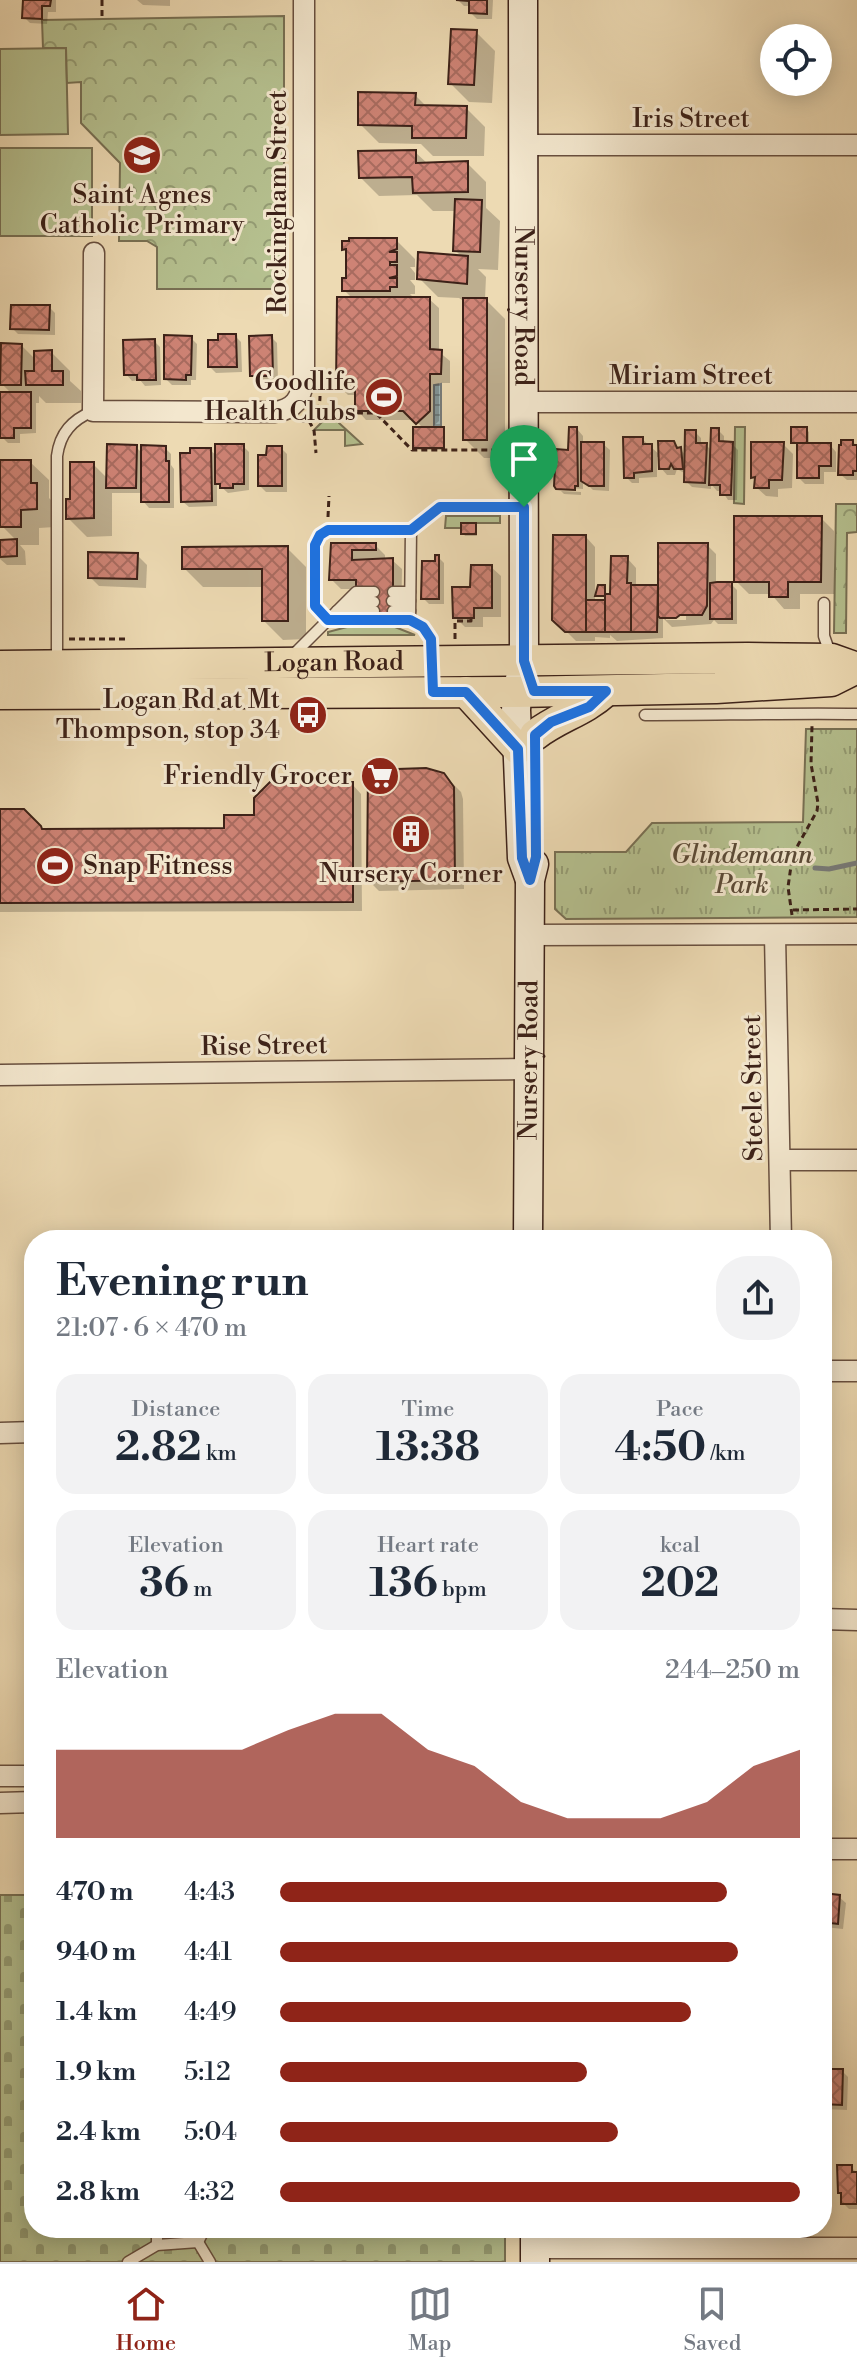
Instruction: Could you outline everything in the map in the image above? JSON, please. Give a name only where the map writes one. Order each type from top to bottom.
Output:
[{"type":"main road","name":"Nursery Road","points":[[523,0],[526,742],[522,858],[530,880],[528,1230]]},
{"type":"main road","name":"Logan Road","points":[[0,666],[59,652],[433,677],[466,692],[606,691],[761,700],[831,681],[849,665]]},
{"type":"main road","name":"Logan Road","points":[[0,694],[433,677],[524,661],[849,665]]},
{"type":"main road","points":[[466,692],[526,742],[551,722],[589,707],[606,691]]},
{"type":"street","name":"Rockingham Street","points":[[93,411],[275,412],[288,410],[297,402],[304,381],[304,0]]},
{"type":"street","name":"Iris Street","points":[[525,145],[857,145]]},
{"type":"street","points":[[93,411],[94,253]]},
{"type":"street","name":"Miriam Street","points":[[524,402],[857,402]]},
{"type":"street","points":[[529,935],[857,934]]},
{"type":"street","name":"Steele Street","points":[[781,1230],[783,935]]},
{"type":"street","name":"Rise Street","points":[[0,1075],[528,1069]]},
{"type":"street","points":[[781,1160],[857,1160]]},
{"type":"street","points":[[832,1371],[857,1371]]},
{"type":"street","points":[[0,1433],[24,1432]]},
{"type":"street","points":[[832,1619],[857,1620]]},
{"type":"street","points":[[0,1776],[24,1776]]},
{"type":"street","points":[[0,1803],[24,1802]]},
{"type":"street","points":[[832,1849],[857,1849]]},
{"type":"street","points":[[535,2246],[857,2248]]},
{"type":"lane","points":[[59,652],[59,439],[69,427],[93,411]]},
{"type":"lane","points":[[328,620],[315,606],[315,545],[320,535],[328,530],[411,530],[440,507],[524,507]]},
{"type":"lane","points":[[411,530],[410,606],[431,639],[433,677]]},
{"type":"lane","points":[[284,665],[337,611],[347,602],[374,601],[337,611]]},
{"type":"lane","points":[[410,606],[393,601],[410,606]]},
{"type":"lane","points":[[824,603],[824,636],[849,665]]},
{"type":"lane","points":[[328,620],[410,606]]},
{"type":"lane","name":"Logan Road","points":[[645,715],[761,700],[812,713],[857,714]]},
{"type":"lane","points":[[157,2238],[157,2245]]},
{"type":"lane","points":[[198,2242],[200,2238]]},
{"type":"lane","points":[[128,2262],[157,2245],[198,2242]]},
{"type":"lane","points":[[198,2242],[210,2262]]},
{"type":"path","points":[[102,0],[102,16]]},
{"type":"path","points":[[319,408],[324,413],[376,413],[412,450],[504,450]]},
{"type":"path","points":[[309,421],[314,430],[316,453]]},
{"type":"path","points":[[328,518],[329,496]]},
{"type":"path","points":[[455,639],[455,621],[471,621],[471,618]]},
{"type":"path","points":[[59,652],[138,639]]},
{"type":"path","points":[[783,935],[793,910],[788,887],[791,866],[798,845],[817,811],[811,764],[812,713]]},
{"type":"path","points":[[175,729],[184,728]]},
{"type":"path","points":[[793,910],[857,909]]},
{"type":"green space","name":"Saint Agnes Catholic Primary","points":[[284,16],[284,289],[157,289],[157,247],[147,241],[119,241],[120,163],[81,123],[81,82],[67,83],[66,48],[43,48],[42,20]]},
{"type":"green space","points":[[66,48],[68,134],[0,135],[0,49]]},
{"type":"green space","points":[[0,148],[92,148],[92,236],[0,236]]},
{"type":"green space","points":[[324,414],[339,414],[339,423],[362,444],[345,446],[345,430],[314,430],[324,420]]},
{"type":"green space","points":[[735,427],[745,427],[744,504],[734,503]]},
{"type":"green space","points":[[836,504],[857,504],[857,532],[847,533],[846,633],[834,633]]},
{"type":"green space","points":[[446,516],[500,516],[500,523],[462,523],[461,528],[445,528]]},
{"type":"green space","points":[[347,627],[395,627],[415,635],[328,635],[328,632]]},
{"type":"green space","name":"Glindemann Park","points":[[806,729],[857,729],[857,917],[566,919],[555,909],[555,852],[626,852],[652,823],[803,822]]},
{"type":"green space","points":[[0,1895],[24,1895],[24,2238],[505,2238],[505,2262],[0,2262]]},
{"type":"water","points":[[441,384],[441,448],[434,448],[434,385]]},
{"type":"building","points":[[23,0],[51,0],[50,6],[42,6],[42,19],[22,18]]},
{"type":"building","points":[[456,0],[487,0],[487,14],[469,13],[469,1]]},
{"type":"building","points":[[451,29],[477,30],[474,85],[448,84]]},
{"type":"building","points":[[358,92],[416,93],[415,105],[467,106],[466,138],[412,138],[412,126],[358,125]]},
{"type":"building","points":[[416,150],[416,163],[468,161],[468,192],[413,193],[412,177],[359,178],[358,151]]},
{"type":"building","points":[[455,199],[482,200],[480,252],[453,251]]},
{"type":"building","points":[[349,238],[397,238],[397,249],[389,252],[397,252],[397,262],[390,262],[390,265],[397,265],[397,276],[389,278],[397,278],[397,287],[390,287],[390,291],[342,291],[342,278],[346,278],[346,249],[342,250],[342,241],[349,241]]},
{"type":"building","points":[[418,252],[468,256],[467,284],[417,279]]},
{"type":"building","points":[[337,297],[430,297],[430,349],[442,350],[441,374],[430,374],[430,411],[416,424],[403,411],[355,411],[355,386],[336,386]]},
{"type":"building","points":[[463,298],[487,298],[487,440],[463,440]]},
{"type":"building","points":[[11,305],[50,305],[49,330],[10,329]]},
{"type":"building","points":[[218,334],[236,334],[237,367],[208,367],[208,340],[218,340]]},
{"type":"building","points":[[164,335],[192,336],[191,375],[186,375],[186,380],[164,379]]},
{"type":"building","points":[[272,335],[273,376],[250,376],[249,336]]},
{"type":"building","points":[[155,339],[156,380],[137,380],[137,375],[124,375],[123,340]]},
{"type":"building","points":[[1,343],[22,344],[21,385],[0,385]]},
{"type":"building","points":[[52,350],[52,371],[63,371],[63,385],[26,385],[25,371],[34,371],[34,351]]},
{"type":"building","points":[[0,392],[31,392],[31,428],[14,428],[14,438],[0,438]]},
{"type":"building","points":[[413,427],[444,427],[444,448],[413,448]]},
{"type":"building","points":[[569,427],[577,427],[578,486],[575,490],[556,489],[556,449],[568,450]]},
{"type":"building","points":[[791,427],[807,427],[807,443],[791,443]]},
{"type":"building","points":[[711,428],[719,428],[719,441],[733,442],[731,495],[720,495],[720,485],[709,485]]},
{"type":"building","points":[[685,430],[696,430],[696,443],[707,443],[705,483],[684,482]]},
{"type":"building","points":[[623,437],[643,437],[643,444],[652,444],[652,471],[634,473],[634,478],[624,478]]},
{"type":"building","points":[[841,440],[853,440],[853,445],[857,445],[857,471],[853,471],[853,475],[838,475]]},
{"type":"building","points":[[658,441],[674,441],[677,448],[681,447],[683,469],[674,469],[671,464],[669,469],[659,469]]},
{"type":"building","points":[[581,442],[604,442],[604,486],[589,486],[581,481]]},
{"type":"building","points":[[751,442],[784,442],[782,480],[769,480],[769,488],[754,488]]},
{"type":"building","points":[[797,443],[831,443],[831,466],[819,466],[819,478],[797,478]]},
{"type":"building","points":[[107,444],[137,445],[136,488],[106,488]]},
{"type":"building","points":[[215,444],[244,444],[244,484],[220,488],[220,484],[215,484]]},
{"type":"building","points":[[141,445],[166,446],[169,502],[141,502]]},
{"type":"building","points":[[267,446],[282,446],[282,486],[258,486],[258,455],[266,455]]},
{"type":"building","points":[[190,448],[211,448],[212,501],[181,502],[180,453],[190,453]]},
{"type":"building","points":[[0,460],[31,460],[31,483],[37,483],[37,509],[21,510],[21,527],[0,527]]},
{"type":"building","points":[[70,462],[94,462],[94,518],[66,519],[66,499],[70,499]]},
{"type":"building","points":[[734,516],[822,516],[821,582],[788,582],[788,597],[769,597],[769,582],[734,582]]},
{"type":"building","points":[[461,523],[476,523],[476,534],[461,534]]},
{"type":"building","points":[[553,535],[586,535],[586,632],[565,632],[552,620]]},
{"type":"building","points":[[17,539],[17,556],[0,557],[0,540]]},
{"type":"building","points":[[331,543],[376,543],[376,550],[352,550],[352,560],[393,558],[393,617],[374,617],[356,588],[356,580],[329,580]]},
{"type":"building","points":[[658,543],[708,543],[707,606],[702,615],[680,615],[676,618],[658,616]]},
{"type":"building","points":[[288,546],[288,621],[262,621],[262,569],[182,569],[182,547]]},
{"type":"building","points":[[88,552],[138,553],[137,579],[88,578]]},
{"type":"building","points":[[435,555],[439,555],[439,599],[421,599],[422,561],[435,561]]},
{"type":"building","points":[[611,556],[628,556],[631,632],[605,632],[605,594],[610,594]]},
{"type":"building","points":[[471,565],[492,565],[492,608],[474,608],[474,618],[453,618],[452,587],[470,587]]},
{"type":"building","points":[[732,582],[732,619],[710,619],[710,583]]},
{"type":"building","points":[[598,585],[605,585],[605,596],[595,596]]},
{"type":"building","points":[[631,585],[658,585],[657,632],[631,632]]},
{"type":"building","points":[[586,600],[605,600],[605,632],[586,632]]},
{"type":"building","name":"Nursery Corner","points":[[426,768],[444,773],[454,787],[455,880],[367,882],[368,770]]},
{"type":"building","points":[[270,782],[353,782],[353,902],[0,903],[0,809],[24,809],[42,829],[224,828],[224,815],[254,815],[254,798]]},
{"type":"building","points":[[832,1894],[840,1895],[838,1924],[832,1923]]},
{"type":"building","points":[[832,2069],[843,2069],[842,2105],[832,2104]]},
{"type":"building","points":[[837,2165],[852,2165],[852,2172],[857,2172],[857,2204],[841,2204]]},
{"type":"waterway","points":[[815,868],[829,869],[857,863]]},
{"type":"place","name":"Saint Agnes Catholic Primary","points":[[142,155]]},
{"type":"place","name":"Goodlife Health Clubs","points":[[384,397]]},
{"type":"place","name":"Logan Rd at Mt Thompson, stop 34","points":[[308,715]]},
{"type":"place","name":"Friendly Grocer","points":[[380,776]]},
{"type":"place","name":"Nursery Corner","points":[[411,834]]},
{"type":"place","name":"Snap Fitness","points":[[55,866]]},
{"type":"route","points":[[440,507],[524,507],[524,661],[534,691],[606,691],[589,707],[551,722],[535,735],[536,857],[530,880],[522,858],[518,749],[466,692],[433,692],[431,639],[428,632],[410,620],[328,620],[315,606],[315,545],[320,535],[328,530],[411,530],[440,507]]}]
